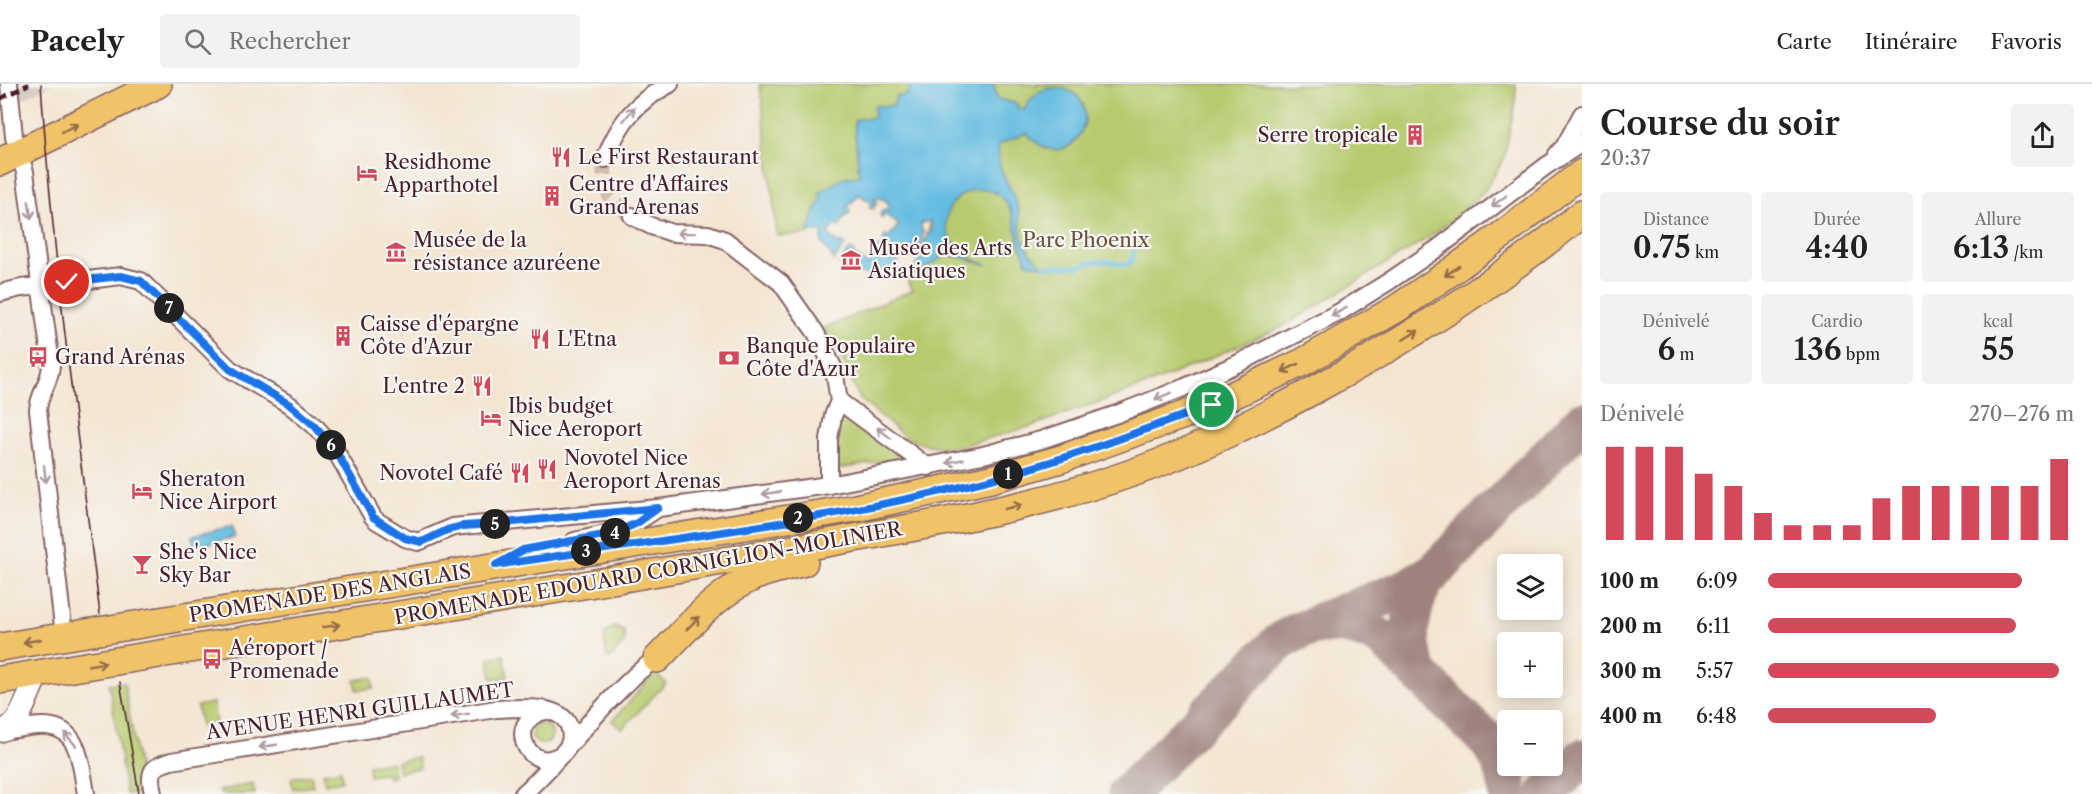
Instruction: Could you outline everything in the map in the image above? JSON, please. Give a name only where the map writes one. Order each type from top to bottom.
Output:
[{"type":"main road","points":[[9,158],[158,84]]},
{"type":"main road","name":"PROMENADE DES ANGLAIS","points":[[0,647],[62,620],[162,621],[888,502],[1001,476],[1061,459],[1212,405],[1303,362],[1385,315],[1449,273],[1582,173]]},
{"type":"main road","name":"PROMENADE EDOUARD CORNIGLION-MOLINIER","points":[[0,680],[722,562],[956,520],[1097,485],[1251,424],[1344,374],[1411,335],[1517,264],[1579,216]]},
{"type":"main road","points":[[657,659],[713,603],[753,577],[956,520]]},
{"type":"main road","points":[[39,673],[50,660],[68,647],[123,636],[162,621]]},
{"type":"street","points":[[9,84],[14,137],[9,158],[25,172],[51,370],[49,381],[39,399],[38,410],[62,620]]},
{"type":"street","points":[[605,159],[613,139],[634,108],[648,96],[670,84]]},
{"type":"street","points":[[1546,166],[1564,147],[1582,114]]},
{"type":"street","points":[[0,293],[121,276],[141,281],[230,369],[290,405],[315,426],[340,458],[373,517],[405,538],[422,542],[447,530],[463,526],[658,508],[829,485],[928,467],[1052,437],[1117,414],[1239,363],[1338,313],[1388,282],[1546,166],[1582,143]]},
{"type":"street","points":[[632,216],[672,233],[708,234],[725,240],[781,283],[816,333],[834,369],[839,401],[833,416],[829,439],[829,485]]},
{"type":"street","points":[[839,401],[928,467]]},
{"type":"street","points":[[496,565],[523,550],[615,533],[637,523],[658,508]]},
{"type":"street","points":[[523,794],[565,751],[599,711],[644,666],[657,659]]},
{"type":"street","points":[[4,730],[18,719],[28,692],[39,673]]},
{"type":"street","name":"AVENUE HENRI GUILLAUMET","points":[[153,794],[150,779],[152,771],[158,765],[171,761],[496,709],[521,707],[550,711]]},
{"type":"street","points":[[550,711],[567,721],[571,736],[565,751],[552,759],[544,759],[536,757],[525,745],[523,737],[526,722],[538,712],[550,711],[575,715],[599,711]]},
{"type":"street","points":[[4,730],[45,726],[65,732],[77,747],[86,794]]},
{"type":"shaded area","points":[[0,84],[52,84],[0,111]]},
{"type":"green space","name":"Parc Phoenix","points":[[760,84],[1516,84],[1515,103],[1504,159],[1485,190],[1461,213],[1428,238],[1282,327],[1152,383],[1029,427],[961,446],[942,447],[923,444],[907,438],[861,400],[844,362],[824,328],[913,290],[906,278],[919,261],[931,221],[921,223],[923,232],[921,246],[905,249],[903,256],[883,241],[885,236],[888,238],[899,225],[885,214],[882,218],[880,214],[885,209],[888,211],[888,203],[878,198],[874,200],[877,203],[873,209],[869,208],[871,203],[859,194],[847,208],[850,212],[839,227],[835,225],[827,234],[822,231],[777,236]]},
{"type":"green space","points":[[845,412],[904,458],[838,469],[835,441],[841,413]]},
{"type":"green space","points":[[614,627],[624,631],[625,641],[611,658],[607,659],[604,636],[609,629]]},
{"type":"green space","points":[[504,655],[508,677],[492,679],[489,658]]},
{"type":"green space","points":[[655,673],[666,683],[622,729],[612,721]]},
{"type":"green space","points":[[372,677],[374,688],[357,690],[355,680]]},
{"type":"green space","points":[[124,682],[143,794],[126,794],[109,684]]},
{"type":"green space","points":[[213,703],[216,724],[201,727],[197,706]]},
{"type":"green space","points":[[542,724],[549,727],[552,734],[549,741],[542,744],[535,741],[532,734],[535,727]]},
{"type":"green space","points":[[418,757],[420,768],[399,772],[397,761]]},
{"type":"green space","points":[[392,762],[394,777],[388,778],[387,774],[369,776],[368,765]]},
{"type":"green space","points":[[341,770],[342,781],[325,784],[323,773]]},
{"type":"green space","points":[[311,775],[313,786],[293,789],[291,778]]},
{"type":"green space","points":[[253,784],[255,794],[220,794],[219,790]]},
{"type":"water","points":[[911,84],[993,84],[998,99],[1018,104],[1017,108],[1024,110],[1041,91],[1057,88],[1074,94],[1083,105],[1085,119],[1081,133],[1072,144],[1059,149],[1044,147],[1027,133],[999,144],[999,162],[1017,204],[1023,241],[1044,266],[1027,263],[1012,214],[1005,201],[993,192],[980,190],[966,193],[955,201],[948,212],[946,226],[952,241],[967,256],[988,265],[946,255],[912,277],[929,232],[932,232],[931,221],[921,223],[923,232],[921,246],[905,249],[903,256],[883,241],[885,236],[888,238],[899,225],[885,214],[882,218],[880,214],[885,209],[888,211],[888,203],[878,198],[874,200],[877,203],[873,209],[869,208],[871,203],[859,194],[847,208],[850,212],[839,227],[835,225],[827,234],[845,245],[834,260],[822,243],[822,231],[809,232],[822,197],[819,193],[845,177],[859,176],[854,120],[874,117],[874,106],[894,106],[896,96],[906,96]]},
{"type":"water","points":[[879,247],[899,262],[877,273],[869,274],[855,272],[839,264],[850,249],[868,265],[877,253],[874,250]]},
{"type":"water","points":[[232,526],[235,537],[194,547],[192,536]]},
{"type":"waterway","points":[[1044,266],[1080,267],[1087,263],[1106,261],[1128,265],[1135,246]]},
{"type":"taxiway","points":[[1421,677],[1412,653],[1410,629],[1415,605],[1424,582],[1582,421]]},
{"type":"taxiway","points":[[1320,622],[1409,587],[1430,574]]},
{"type":"taxiway","points":[[1127,794],[1276,645],[1302,630],[1329,624],[1357,628],[1384,640],[1497,750]]},
{"type":"taxiway","points":[[1487,740],[1502,765],[1508,794]]},
{"type":"taxiway","points":[[1546,794],[1582,758]]},
{"type":"tunnel","points":[[605,159],[604,170],[608,192],[617,204],[632,216]]},
{"type":"tram line","points":[[41,84],[59,283],[100,614]]},
{"type":"tram line","points":[[120,682],[139,794]]},
{"type":"railway","points":[[0,99],[29,84]]},
{"type":"place","name":"Serre tropicale","points":[[1415,135]]},
{"type":"place","name":"Le First Restaurant","points":[[561,157]]},
{"type":"place","name":"Residhome Apparthotel","points":[[367,173]]},
{"type":"place","name":"Centre d'Affaires Grand Arenas","points":[[552,196]]},
{"type":"place","name":"Musée de la résistance azuréene","points":[[396,252]]},
{"type":"place","name":"Musée des Arts Asiatiques","points":[[851,260]]},
{"type":"place","name":"Caisse d'épargne Côte d'Azur","points":[[343,336]]},
{"type":"place","name":"L'Etna","points":[[540,339]]},
{"type":"place","name":"Grand Arénas","points":[[38,357]]},
{"type":"place","name":"Banque Populaire Côte d'Azur","points":[[729,358]]},
{"type":"place","name":"L'entre 2","points":[[482,386]]},
{"type":"place","name":"Ibis budget Nice Aeroport","points":[[491,418]]},
{"type":"place","name":"Novotel Nice Aeroport Arenas","points":[[547,469]]},
{"type":"place","name":"Novotel Café","points":[[520,473]]},
{"type":"place","name":"Sheraton Nice Airport","points":[[142,491]]},
{"type":"place","name":"She's Nice Sky Bar","points":[[142,564]]},
{"type":"place","name":"Aéroport / Promenade","points":[[212,659]]},
{"type":"route","points":[[67,282],[121,276],[141,281],[230,369],[290,405],[315,426],[334,448],[373,517],[405,538],[422,542],[453,527],[658,508],[637,523],[615,533],[523,550],[496,565],[856,508],[991,479],[1061,459],[1212,405]]}]
